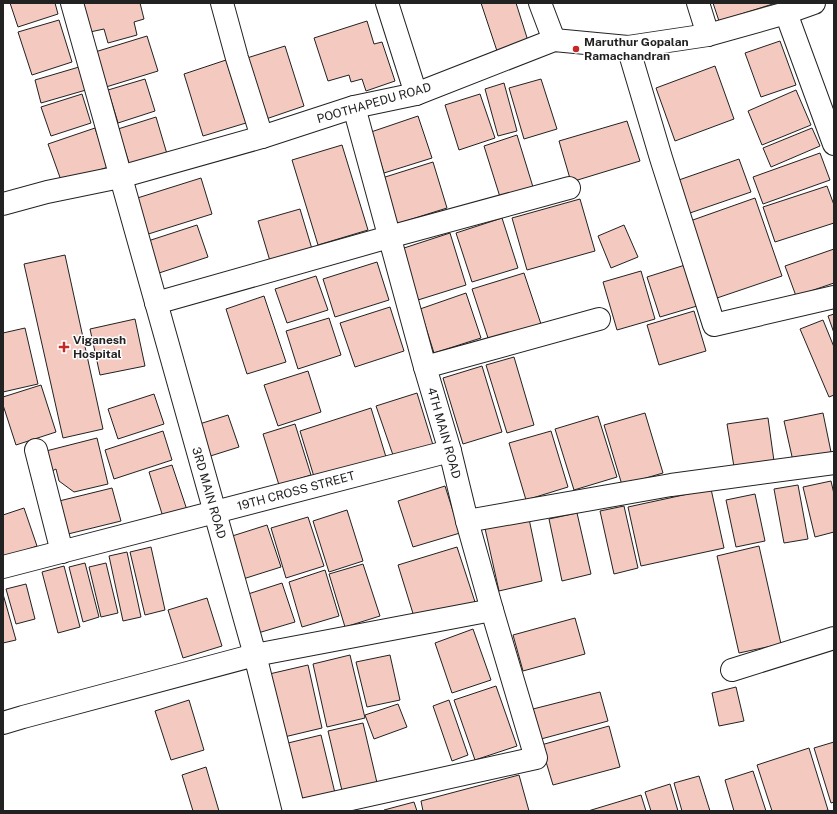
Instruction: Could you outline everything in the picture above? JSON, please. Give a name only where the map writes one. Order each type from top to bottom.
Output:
[{"type":"street","name":"3RD MAIN ROAD","points":[[72,3],[255,655],[295,811]]},
{"type":"street","points":[[222,3],[262,137]]},
{"type":"street","points":[[387,3],[416,94]]},
{"type":"street","points":[[540,3],[554,40]]},
{"type":"street","points":[[698,3],[708,34]]},
{"type":"street","name":"POOTHAPEDU ROAD","points":[[3,204],[48,192],[120,177],[262,137],[354,107],[416,94],[554,40],[628,47],[708,34],[786,13],[814,3]]},
{"type":"street","points":[[786,13],[834,144]]},
{"type":"street","points":[[628,47],[661,158],[714,325],[834,297]]},
{"type":"street","name":"4TH MAIN ROAD","points":[[295,811],[536,758],[467,521],[450,451],[425,367],[354,107]]},
{"type":"street","points":[[156,303],[569,188]]},
{"type":"street","points":[[425,367],[599,319]]},
{"type":"street","points":[[36,450],[62,552]]},
{"type":"street","name":"19TH CROSS STREET","points":[[3,567],[450,451]]},
{"type":"street","points":[[467,521],[670,485],[834,463]]},
{"type":"street","points":[[3,723],[255,655],[492,610]]},
{"type":"street","points":[[732,670],[834,638]]},
{"type":"building","points":[[10,3],[55,3],[58,14],[18,27]]},
{"type":"building","points":[[83,3],[140,3],[144,19],[134,22],[137,35],[108,43],[104,29],[90,32]]},
{"type":"building","points":[[481,3],[516,3],[529,44],[498,54]]},
{"type":"building","points":[[713,3],[776,3],[719,21]]},
{"type":"building","points":[[59,20],[72,62],[32,75],[18,32]]},
{"type":"building","points":[[367,21],[374,44],[382,42],[395,81],[366,91],[362,79],[351,82],[349,75],[328,81],[314,38]]},
{"type":"building","points":[[147,36],[158,71],[106,87],[95,52]]},
{"type":"building","points":[[780,41],[796,85],[761,97],[745,53]]},
{"type":"building","points":[[285,46],[304,106],[266,119],[247,58]]},
{"type":"building","points":[[226,60],[246,123],[203,136],[184,74]]},
{"type":"building","points":[[715,66],[734,119],[675,141],[656,88]]},
{"type":"building","points":[[79,67],[86,90],[41,103],[35,80]]},
{"type":"building","points":[[145,79],[155,111],[118,123],[108,90]]},
{"type":"building","points":[[541,79],[557,129],[524,139],[509,88]]},
{"type":"building","points":[[504,83],[517,131],[498,136],[485,89]]},
{"type":"building","points":[[796,90],[811,125],[762,145],[748,111]]},
{"type":"building","points":[[82,94],[91,123],[51,136],[41,107]]},
{"type":"building","points":[[480,94],[495,138],[459,150],[445,105]]},
{"type":"building","points":[[418,116],[432,158],[384,173],[371,132]]},
{"type":"building","points":[[156,117],[167,154],[130,166],[118,129]]},
{"type":"building","points":[[627,121],[640,161],[571,182],[559,141]]},
{"type":"building","points":[[95,128],[108,167],[62,183],[48,144]]},
{"type":"building","points":[[812,128],[820,146],[771,167],[763,148]]},
{"type":"building","points":[[517,135],[533,187],[500,197],[484,146]]},
{"type":"building","points":[[342,145],[368,230],[318,245],[292,160]]},
{"type":"building","points":[[820,153],[830,180],[763,204],[753,177]]},
{"type":"building","points":[[739,159],[751,192],[687,214],[676,181]]},
{"type":"building","points":[[433,162],[447,208],[396,224],[382,178]]},
{"type":"building","points":[[201,178],[212,214],[142,236],[131,200]]},
{"type":"building","points":[[827,186],[834,205],[834,223],[775,242],[763,207]]},
{"type":"building","points":[[755,198],[782,276],[717,298],[690,221]]},
{"type":"building","points":[[580,199],[595,251],[527,270],[512,218]]},
{"type":"building","points":[[300,209],[312,249],[270,261],[258,221]]},
{"type":"building","points":[[502,218],[518,268],[472,282],[456,233]]},
{"type":"building","points":[[197,225],[208,257],[159,273],[148,241]]},
{"type":"building","points":[[624,225],[638,257],[611,268],[598,236]]},
{"type":"building","points":[[450,233],[466,285],[418,300],[401,249]]},
{"type":"building","points":[[834,249],[834,283],[796,296],[785,266]]},
{"type":"building","name":"Viganesh Hospital","points":[[65,255],[103,429],[63,438],[24,264]]},
{"type":"building","points":[[377,262],[389,300],[335,317],[323,279]]},
{"type":"building","points":[[685,265],[697,306],[660,317],[647,277]]},
{"type":"building","points":[[641,271],[655,319],[617,330],[603,282]]},
{"type":"building","points":[[524,273],[541,324],[489,341],[472,289]]},
{"type":"building","points":[[316,276],[328,310],[287,323],[275,289]]},
{"type":"building","points":[[466,293],[481,338],[434,353],[420,309]]},
{"type":"building","points":[[264,296],[286,362],[247,374],[226,309]]},
{"type":"building","points":[[390,307],[404,351],[355,367],[340,323]]},
{"type":"building","points":[[694,311],[706,351],[659,365],[647,325]]},
{"type":"building","points":[[834,314],[834,333],[828,316]]},
{"type":"building","points":[[329,318],[341,355],[298,369],[286,331]]},
{"type":"building","points":[[135,319],[145,366],[100,375],[90,329]]},
{"type":"building","points":[[823,320],[834,347],[834,395],[829,397],[800,329]]},
{"type":"building","points":[[25,328],[38,384],[3,392],[3,333]]},
{"type":"building","points":[[514,357],[534,425],[507,433],[486,365]]},
{"type":"building","points":[[482,366],[502,432],[463,444],[443,378]]},
{"type":"building","points":[[308,371],[321,412],[278,426],[264,385]]},
{"type":"building","points":[[41,385],[56,432],[16,445],[3,405],[3,397]]},
{"type":"building","points":[[417,393],[433,445],[394,458],[376,406]]},
{"type":"building","points":[[154,394],[164,424],[118,439],[108,409]]},
{"type":"building","points":[[371,408],[386,457],[315,480],[300,431]]},
{"type":"building","points":[[645,413],[663,473],[622,485],[604,425]]},
{"type":"building","points":[[823,413],[831,452],[793,461],[784,421]]},
{"type":"building","points":[[228,415],[239,447],[204,458],[193,426]]},
{"type":"building","points":[[598,416],[617,477],[574,490],[555,429]]},
{"type":"building","points":[[768,418],[774,461],[734,467],[727,424]]},
{"type":"building","points":[[295,424],[311,475],[279,485],[263,434]]},
{"type":"building","points":[[163,431],[172,460],[114,479],[105,450]]},
{"type":"building","points":[[551,431],[568,487],[526,500],[509,443]]},
{"type":"building","points":[[97,438],[108,484],[74,492],[59,481],[56,469],[52,471],[46,451]]},
{"type":"building","points":[[172,465],[187,510],[163,517],[149,472]]},
{"type":"building","points":[[831,481],[834,494],[834,532],[815,537],[803,487]]},
{"type":"building","points":[[798,485],[808,539],[784,543],[774,489]]},
{"type":"building","points":[[445,486],[460,533],[413,547],[398,501]]},
{"type":"building","points":[[112,488],[121,521],[64,535],[55,502]]},
{"type":"building","points":[[711,489],[724,548],[641,566],[628,507]]},
{"type":"building","points":[[755,494],[765,541],[736,547],[726,500]]},
{"type":"building","points":[[624,506],[638,568],[614,574],[600,511]]},
{"type":"building","points":[[24,508],[37,546],[3,558],[3,515]]},
{"type":"building","points":[[347,510],[363,561],[329,572],[313,521]]},
{"type":"building","points":[[577,513],[591,574],[562,581],[549,519]]},
{"type":"building","points":[[528,514],[542,581],[499,591],[484,524]]},
{"type":"building","points":[[308,517],[324,566],[286,578],[271,528]]},
{"type":"building","points":[[267,525],[281,567],[243,579],[229,537]]},
{"type":"building","points":[[759,546],[781,644],[739,653],[717,556]]},
{"type":"building","points":[[151,547],[165,610],[145,615],[130,552]]},
{"type":"building","points":[[457,547],[475,602],[415,620],[398,565]]},
{"type":"building","points":[[127,552],[141,617],[123,621],[109,556]]},
{"type":"building","points":[[85,563],[99,617],[83,622],[69,567]]},
{"type":"building","points":[[106,563],[118,613],[101,617],[89,567]]},
{"type":"building","points":[[363,564],[380,616],[345,627],[329,574]]},
{"type":"building","points":[[64,566],[80,627],[58,633],[42,572]]},
{"type":"building","points":[[325,570],[339,616],[302,627],[289,582]]},
{"type":"building","points":[[282,583],[295,622],[258,633],[245,595]]},
{"type":"building","points":[[26,584],[35,619],[16,624],[6,589]]},
{"type":"building","points":[[3,594],[16,640],[3,643]]},
{"type":"building","points":[[207,598],[222,646],[183,658],[168,610]]},
{"type":"building","points":[[575,618],[585,654],[523,671],[513,635]]},
{"type":"building","points":[[473,629],[491,680],[452,693],[435,643]]},
{"type":"building","points":[[350,655],[365,718],[327,727],[313,664]]},
{"type":"building","points":[[390,655],[400,700],[367,707],[356,662]]},
{"type":"building","points":[[308,665],[322,728],[280,738],[265,675]]},
{"type":"building","points":[[496,686],[517,746],[475,760],[454,700]]},
{"type":"building","points":[[736,687],[744,721],[719,726],[712,693]]},
{"type":"building","points":[[600,692],[608,721],[541,739],[533,709]]},
{"type":"building","points":[[189,700],[204,750],[171,760],[155,711]]},
{"type":"building","points":[[449,700],[468,755],[452,761],[433,706]]},
{"type":"building","points":[[398,704],[407,727],[374,739],[365,715]]},
{"type":"building","points":[[363,723],[378,787],[343,795],[328,731]]},
{"type":"building","points":[[609,726],[620,767],[553,785],[541,745]]},
{"type":"building","points":[[321,735],[335,793],[302,801],[288,743]]},
{"type":"building","points":[[834,742],[834,802],[831,803],[814,748]]},
{"type":"building","points":[[809,748],[828,810],[772,811],[757,765]]},
{"type":"building","points":[[206,767],[219,811],[193,811],[182,775]]},
{"type":"building","points":[[753,771],[766,811],[734,811],[725,780]]},
{"type":"building","points":[[519,775],[529,811],[423,811],[421,801]]},
{"type":"building","points":[[699,776],[710,811],[682,811],[674,783]]},
{"type":"building","points":[[670,784],[678,811],[651,811],[645,792]]},
{"type":"building","points":[[641,795],[646,811],[588,811]]},
{"type":"building","points":[[414,802],[417,811],[384,811],[384,810]]},
{"type":"place","name":"Maruthur Gopalan Ramachandran","points":[[576,49]]},
{"type":"place","name":"Viganesh Hospital","points":[[64,347]]}]
